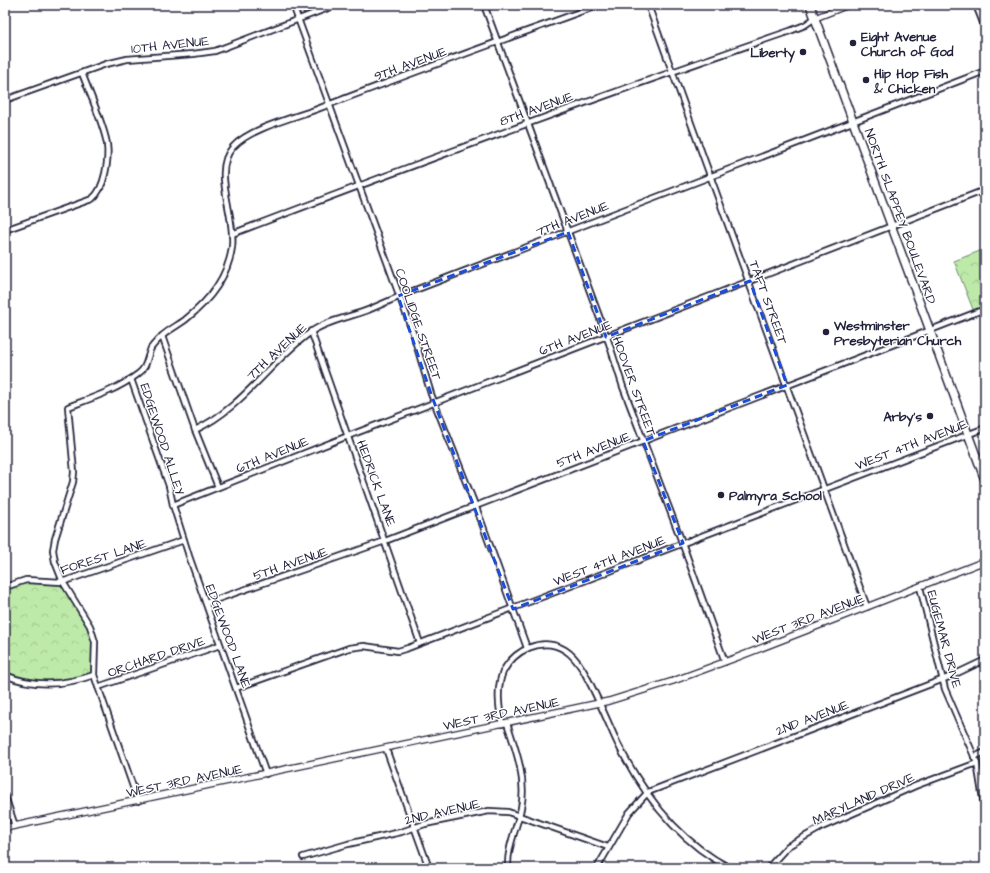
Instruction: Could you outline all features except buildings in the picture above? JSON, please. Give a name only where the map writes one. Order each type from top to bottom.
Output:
[{"type":"main road","name":"NORTH SLAPPEY BOULEVARD","points":[[810,5],[985,480]]},
{"type":"street","name":"COOLIDGE STREET","points":[[293,5],[398,296],[413,333],[435,404],[476,506],[527,648]]},
{"type":"street","name":"10TH AVENUE","points":[[5,100],[106,64],[127,59],[215,51],[336,5]]},
{"type":"street","name":"HOOVER STREET","points":[[484,5],[606,336],[643,441],[683,543],[725,662]]},
{"type":"street","name":"9TH AVENUE","points":[[232,234],[231,215],[222,173],[224,161],[232,148],[246,136],[329,104],[600,5]]},
{"type":"street","name":"TAFT STREET","points":[[648,5],[868,606]]},
{"type":"street","name":"8TH AVENUE","points":[[232,234],[527,123],[672,71],[790,32],[805,25],[815,18],[848,5]]},
{"type":"street","points":[[976,5],[985,28]]},
{"type":"street","name":"7TH AVENUE","points":[[195,430],[216,419],[235,404],[311,331],[324,325],[367,310],[398,296],[985,71]]},
{"type":"street","points":[[5,230],[92,199],[99,192],[104,181],[107,143],[82,73]]},
{"type":"street","name":"6TH AVENUE","points":[[173,505],[985,190]]},
{"type":"street","points":[[138,801],[94,675],[95,647],[93,634],[87,620],[63,582],[54,562],[53,550],[73,482],[74,472],[68,407],[116,389],[141,373],[151,348],[162,336],[184,321],[212,296],[227,267],[232,247],[232,234]]},
{"type":"street","name":"5TH AVENUE","points":[[206,603],[385,540],[476,506],[985,309]]},
{"type":"street","name":"HEDRICK LANE","points":[[311,331],[420,643]]},
{"type":"street","points":[[162,336],[195,430],[218,487]]},
{"type":"street","name":"EDGEWOOD ALLEY","points":[[131,379],[169,486],[173,505]]},
{"type":"street","name":"WEST 4TH AVENUE","points":[[236,688],[349,648],[364,646],[398,651],[513,609],[985,428]]},
{"type":"street","name":"EDGEWOOD LANE","points":[[173,505],[220,645],[266,774]]},
{"type":"street","name":"FOREST LANE","points":[[5,587],[26,580],[50,583],[63,582],[184,540]]},
{"type":"street","name":"WEST 3RD AVENUE","points":[[5,828],[504,724],[641,692],[725,662],[985,561]]},
{"type":"street","name":"EUGEMAR DRIVE","points":[[920,587],[942,679],[977,763],[985,811]]},
{"type":"street","name":"ORCHARD DRIVE","points":[[98,687],[220,645]]},
{"type":"street","points":[[508,868],[511,844],[519,816],[524,788],[522,776],[504,724],[499,698],[503,673],[514,658],[527,648],[548,645],[566,650],[580,665],[626,759],[647,793],[689,840],[710,857],[730,868]]},
{"type":"street","name":"2ND AVENUE","points":[[647,793],[942,679],[985,660]]},
{"type":"street","name":"ORCHARD DRIVE","points":[[5,675],[29,683],[55,684],[68,683],[94,675]]},
{"type":"street","points":[[386,749],[416,827],[429,868]]},
{"type":"street","points":[[974,757],[985,752]]},
{"type":"street","name":"MARYLAND DRIVE","points":[[768,868],[788,846],[822,827],[915,786],[977,763]]},
{"type":"street","points":[[597,868],[629,813],[647,793]]},
{"type":"street","points":[[5,796],[15,826]]},
{"type":"street","name":"2ND AVENUE","points":[[302,857],[416,827],[483,812],[508,812],[608,847]]},
{"type":"highlighted area","points":[[568,232],[606,337],[750,281],[787,385],[643,441],[683,543],[513,609],[431,394],[398,296]]},
{"type":"green space","points":[[985,249],[985,308],[974,312],[954,261]]},
{"type":"green space","points":[[18,581],[62,582],[93,634],[94,675],[81,679],[38,683],[5,675],[5,587]]},
{"type":"place","name":"Eight Avenue Church of God","points":[[853,43]]},
{"type":"place","name":"Liberty","points":[[803,52]]},
{"type":"place","name":"Hip Hop Fish & Chicken","points":[[866,80]]},
{"type":"place","name":"Westminster Presbyterian Church","points":[[826,332]]},
{"type":"place","name":"Arby's","points":[[930,416]]},
{"type":"place","name":"Palmyra School","points":[[721,495]]}]
